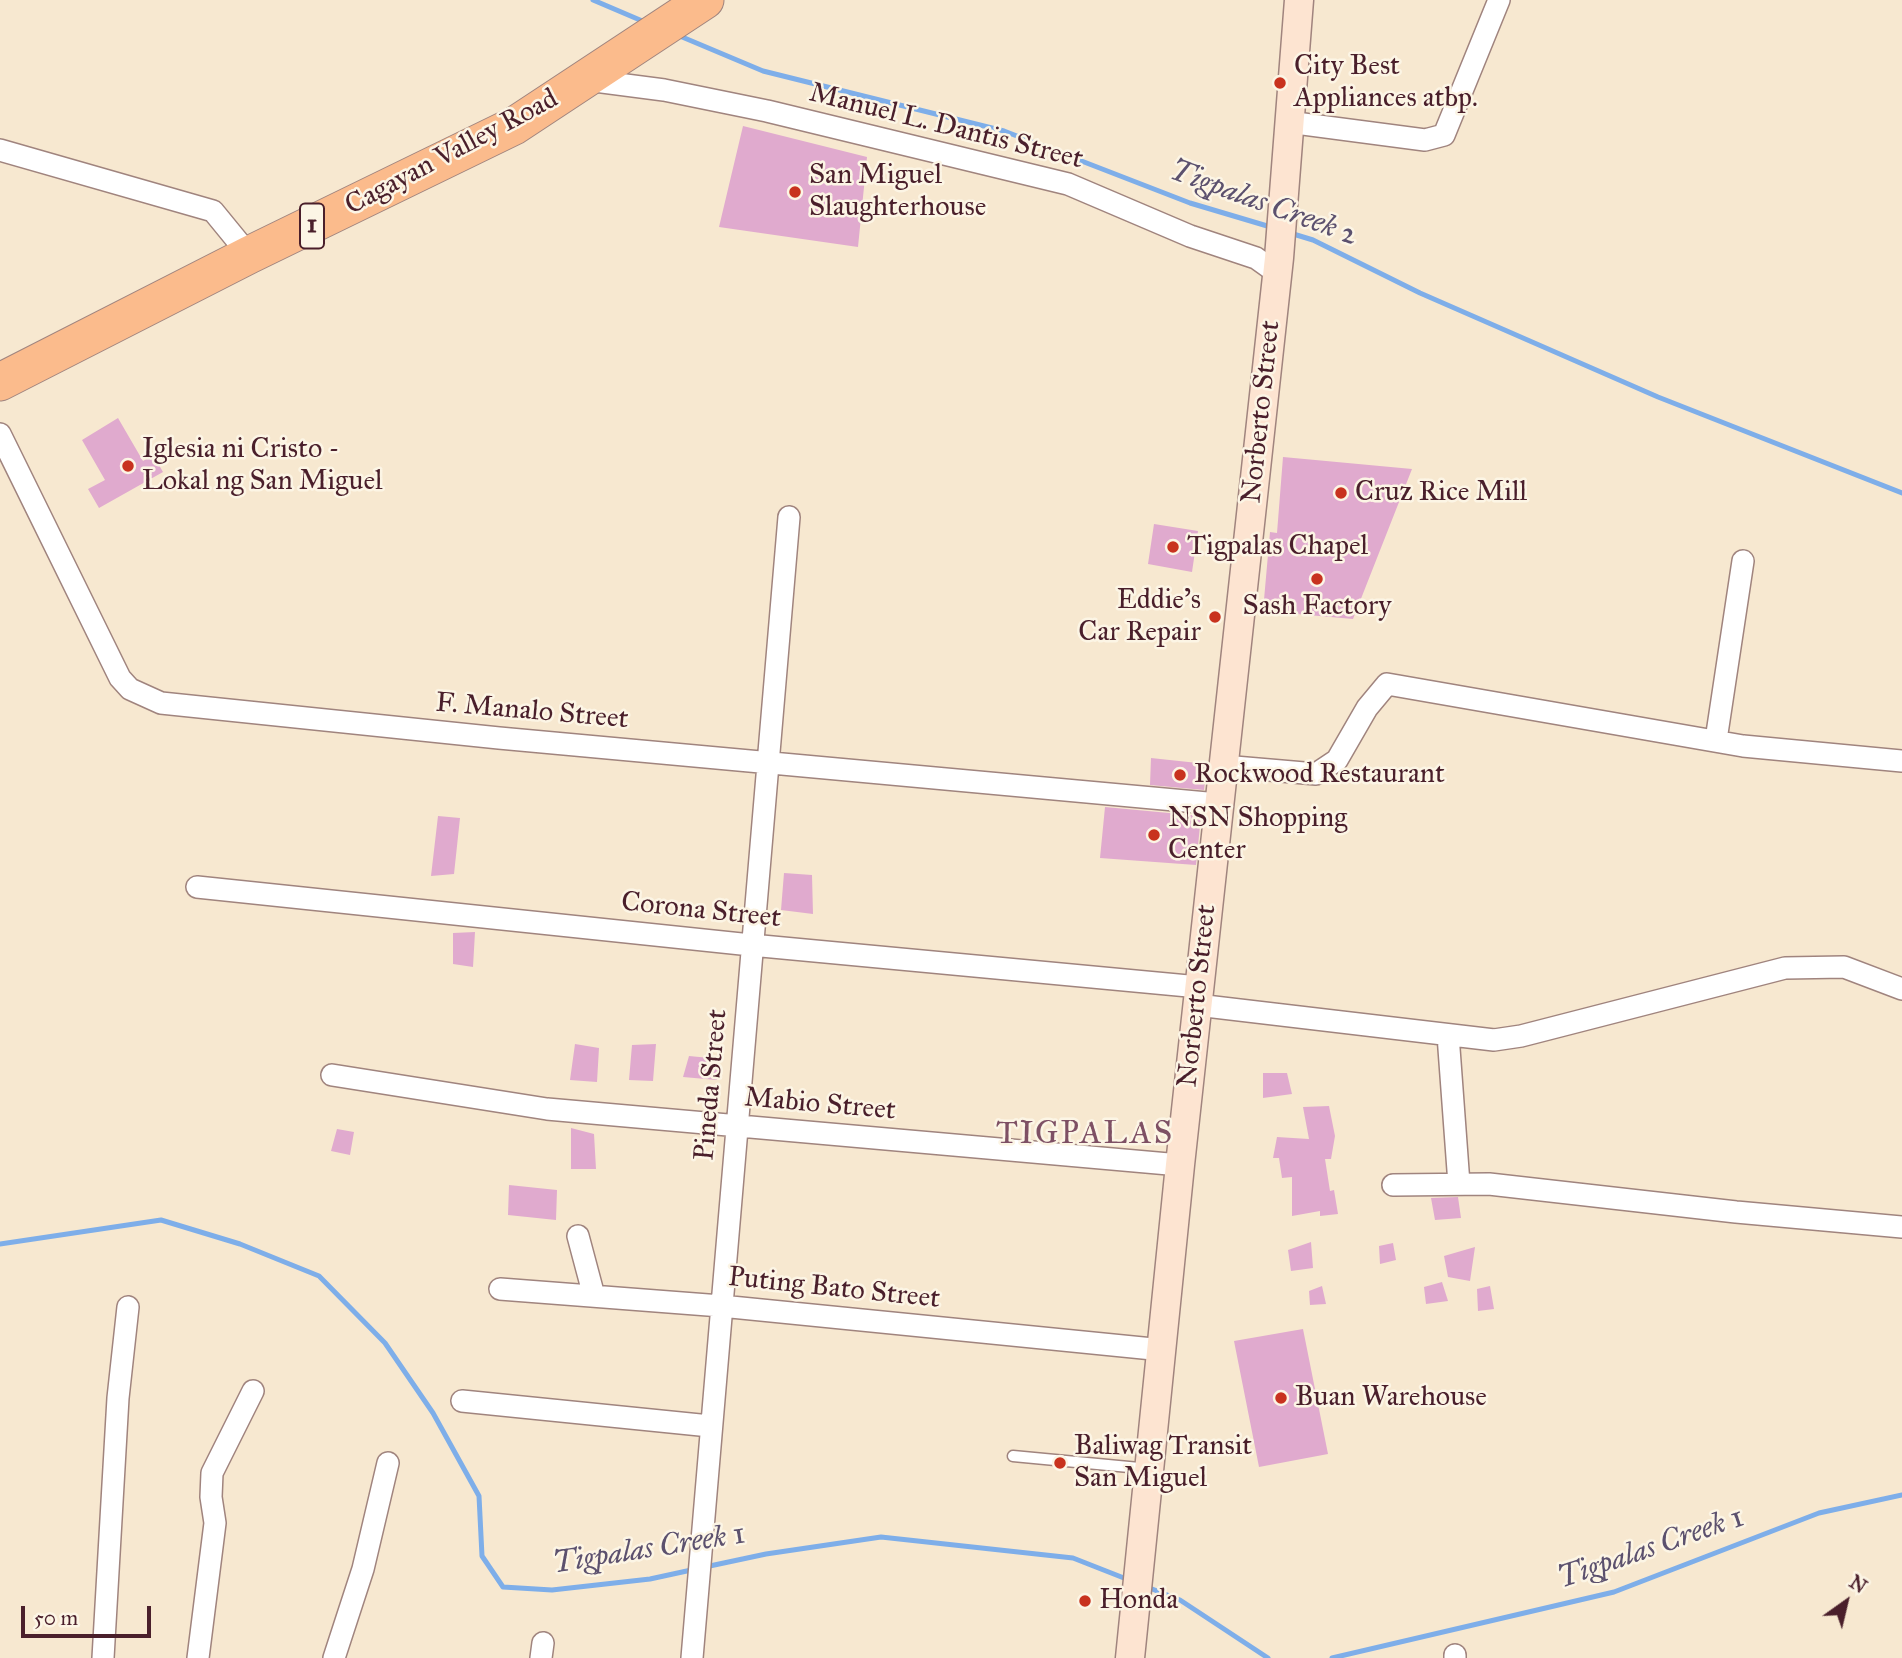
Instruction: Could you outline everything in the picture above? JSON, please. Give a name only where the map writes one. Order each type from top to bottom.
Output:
[{"type":"highway","name":"Cagayan Valley Road","points":[[0,382],[249,256],[514,127],[705,0]]},
{"type":"main road","name":"Norberto Street","points":[[1130,1658],[1180,1165],[1278,266],[1299,0]]},
{"type":"street","points":[[1289,122],[1425,140],[1444,135],[1499,0]]},
{"type":"street","name":"Manuel L. Dantis Street","points":[[587,80],[664,90],[766,111],[1068,184],[1130,208],[1190,236],[1278,266]]},
{"type":"street","points":[[0,150],[213,211],[249,256]]},
{"type":"street","name":"F. Manalo Street","points":[[0,434],[120,677],[130,689],[161,703],[431,731],[1219,804]]},
{"type":"street","name":"Pineda Street","points":[[692,1658],[699,1548],[789,517]]},
{"type":"street","points":[[1716,740],[1743,561]]},
{"type":"street","points":[[1223,766],[1316,774],[1337,760],[1367,708],[1387,684],[1744,746],[1902,761]]},
{"type":"street","name":"Corona Street","points":[[197,887],[751,945],[1198,996],[1494,1040],[1521,1036],[1785,968],[1844,967],[1902,989]]},
{"type":"street","points":[[1448,1035],[1460,1184]]},
{"type":"street","name":"Mabio Street","points":[[332,1075],[547,1109],[1180,1165]]},
{"type":"street","points":[[1392,1185],[1489,1184],[1736,1212],[1902,1227]]},
{"type":"street","points":[[579,1236],[594,1296]]},
{"type":"street","name":"Puting Bato Street","points":[[500,1289],[721,1306],[1163,1350]]},
{"type":"street","points":[[103,1658],[118,1398],[128,1307]]},
{"type":"street","points":[[198,1658],[215,1523],[211,1497],[212,1473],[253,1391]]},
{"type":"street","points":[[462,1401],[710,1426]]},
{"type":"street","points":[[334,1658],[363,1569],[388,1463]]},
{"type":"lane","points":[[1013,1456],[1151,1469]]},
{"type":"building","name":"San Miguel Slaughterhouse","points":[[743,126],[867,157],[858,247],[719,227]]},
{"type":"building","name":"Iglesia ni Cristo - Lokal ng San Miguel","points":[[118,418],[143,461],[153,455],[163,472],[99,508],[88,489],[105,480],[82,440]]},
{"type":"building","points":[[1283,457],[1412,469],[1353,619],[1263,611],[1270,532],[1277,533]]},
{"type":"building","name":"Tigpalas Chapel","points":[[1154,524],[1198,531],[1192,572],[1148,564]]},
{"type":"building","name":"Rockwood Restaurant","points":[[1151,758],[1207,764],[1204,790],[1150,785]]},
{"type":"building","name":"NSN Shopping Center","points":[[1105,807],[1201,816],[1196,865],[1100,858]]},
{"type":"building","points":[[438,816],[460,818],[454,874],[431,876]]},
{"type":"building","points":[[784,873],[812,875],[813,914],[781,910]]},
{"type":"building","points":[[475,932],[473,967],[453,964],[453,933]]},
{"type":"building","points":[[575,1044],[599,1048],[597,1082],[570,1080]]},
{"type":"building","points":[[656,1044],[653,1081],[629,1080],[632,1045]]},
{"type":"building","points":[[689,1056],[720,1059],[717,1080],[683,1077]]},
{"type":"building","points":[[1263,1073],[1287,1073],[1292,1094],[1263,1098]]},
{"type":"building","points":[[1329,1106],[1335,1136],[1331,1159],[1325,1159],[1330,1191],[1334,1190],[1338,1214],[1320,1216],[1320,1211],[1292,1216],[1292,1177],[1282,1178],[1279,1158],[1273,1158],[1277,1137],[1309,1139],[1303,1107]]},
{"type":"building","points":[[571,1128],[594,1134],[596,1169],[571,1169]]},
{"type":"building","points":[[337,1129],[354,1132],[350,1155],[331,1151]]},
{"type":"building","points":[[509,1185],[557,1190],[556,1220],[508,1215]]},
{"type":"building","points":[[1458,1197],[1461,1218],[1435,1220],[1431,1198]]},
{"type":"building","points":[[1311,1242],[1313,1268],[1291,1271],[1288,1250]]},
{"type":"building","points":[[1393,1243],[1396,1260],[1380,1264],[1379,1246]]},
{"type":"building","points":[[1475,1247],[1470,1281],[1448,1277],[1444,1256]]},
{"type":"building","points":[[1442,1282],[1448,1301],[1426,1304],[1424,1287]]},
{"type":"building","points":[[1322,1286],[1326,1304],[1310,1305],[1309,1291]]},
{"type":"building","points":[[1490,1286],[1494,1309],[1478,1311],[1477,1289]]},
{"type":"building","name":"Buan Warehouse","points":[[1303,1329],[1328,1454],[1259,1467],[1234,1341]]},
{"type":"waterway","name":"Tigpalas Creek 2","points":[[593,0],[647,23]]},
{"type":"waterway","name":"Tigpalas Creek 2","points":[[675,34],[763,71],[1004,131],[1190,203],[1274,228]]},
{"type":"waterway","name":"Tigpalas Creek 2","points":[[1290,233],[1313,240],[1420,293],[1658,397],[1902,493]]},
{"type":"waterway","name":"Tigpalas Creek 1","points":[[0,1244],[161,1220],[240,1244],[319,1276],[385,1343],[433,1413],[479,1496],[482,1556],[503,1587],[552,1590],[650,1579],[696,1569]]},
{"type":"waterway","name":"Tigpalas Creek 1","points":[[1332,1658],[1614,1592],[1819,1513],[1902,1495]]},
{"type":"waterway","name":"Tigpalas Creek 1","points":[[705,1567],[766,1554],[881,1537],[1073,1558],[1129,1580]]},
{"type":"waterway","name":"Tigpalas Creek 1","points":[[1147,1587],[1180,1600],[1268,1658]]},
{"type":"place","name":"City Best Appliances atbp.","points":[[1280,83]]},
{"type":"place","name":"San Miguel Slaughterhouse","points":[[795,192]]},
{"type":"place","name":"Iglesia ni Cristo - Lokal ng San Miguel","points":[[128,466]]},
{"type":"place","name":"Cruz Rice Mill","points":[[1341,493]]},
{"type":"place","name":"Tigpalas Chapel","points":[[1173,547]]},
{"type":"place","name":"Sash Factory","points":[[1317,579]]},
{"type":"place","name":"Eddie's Car Repair","points":[[1215,617]]},
{"type":"place","name":"Rockwood Restaurant","points":[[1180,775]]},
{"type":"place","name":"NSN Shopping Center","points":[[1154,835]]},
{"type":"place","name":"Buan Warehouse","points":[[1281,1398]]},
{"type":"place","name":"Baliwag Transit San Miguel","points":[[1060,1463]]},
{"type":"place","name":"Honda","points":[[1085,1601]]},
{"type":"district","name":"TIGPALAS","points":[[1085,1135]]}]
